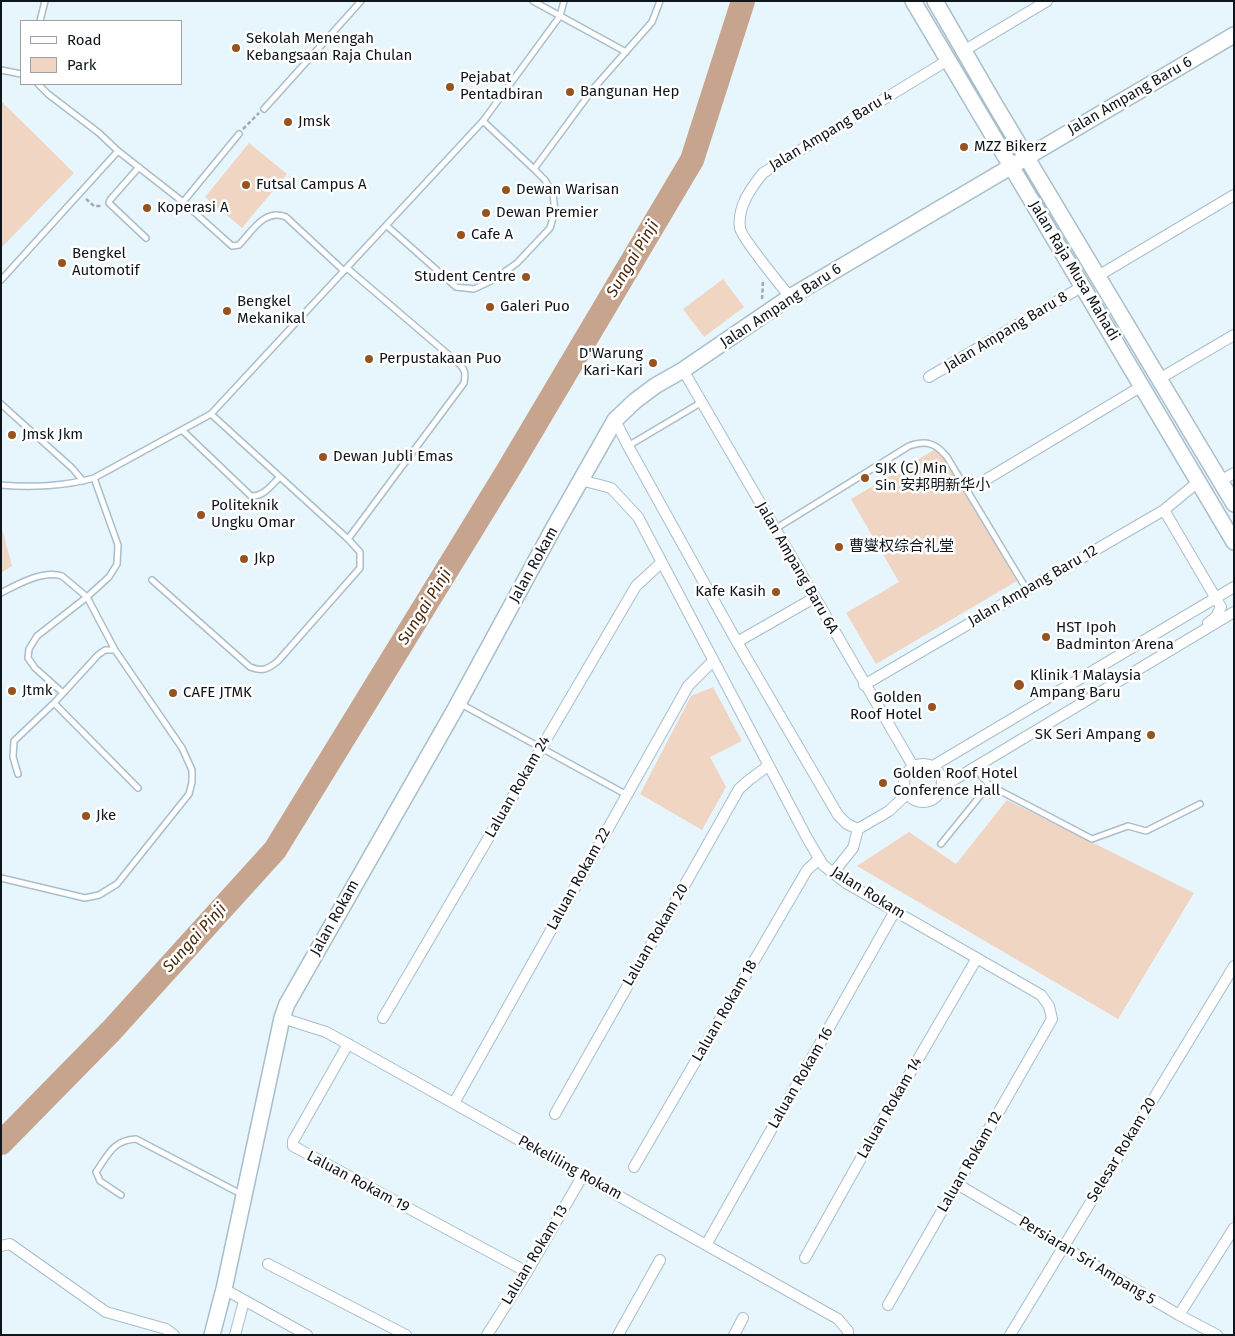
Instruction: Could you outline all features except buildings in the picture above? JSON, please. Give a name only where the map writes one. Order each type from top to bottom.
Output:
[{"type":"main road","name":"Jalan Raja Musa Mahadi","points":[[913,1],[1234,542]]},
{"type":"main road","name":"Jalan Raja Musa Mahadi","points":[[936,1],[994,103],[1234,504]]},
{"type":"main road","name":"Jalan Ampang Baru 6","points":[[582,480],[616,420],[634,401],[790,297],[1234,35]]},
{"type":"main road","name":"Jalan Rokam","points":[[212,1335],[224,1289],[282,1018],[287,1004],[582,480]]},
{"type":"street","points":[[965,50],[1047,1]]},
{"type":"street","name":"Jalan Ampang Baru 4","points":[[790,297],[740,230],[740,214],[750,190],[764,173],[948,60]]},
{"type":"street","points":[[1098,276],[1234,195]]},
{"type":"street","name":"Jalan Ampang Baru 8","points":[[929,377],[1083,286]]},
{"type":"street","points":[[1159,379],[1234,335]]},
{"type":"street","name":"Jalan Ampang Baru 6A","points":[[683,370],[864,685],[913,766]]},
{"type":"street","points":[[987,479],[1142,386]]},
{"type":"street","points":[[616,420],[628,446],[737,642],[838,815],[848,824],[858,829]]},
{"type":"street","points":[[1220,481],[1234,473]]},
{"type":"street","name":"Jalan Rokam","points":[[582,480],[611,488],[638,517],[818,859],[833,874],[846,883],[1041,995],[1049,1006],[1052,1019]]},
{"type":"street","name":"Jalan Ampang Baru 12","points":[[864,685],[1164,510],[1198,482]]},
{"type":"street","points":[[1164,510],[1217,597],[1221,607],[1216,617],[1184,642]]},
{"type":"street","name":"Laluan Rokam 24","points":[[382,1018],[636,586],[661,563]]},
{"type":"street","points":[[933,766],[1234,587]]},
{"type":"street","points":[[737,642],[814,598]]},
{"type":"street","points":[[942,787],[941,774],[933,766],[923,763],[913,766],[905,776],[904,782],[908,794],[912,798],[924,802],[936,797],[942,787],[974,767],[1234,612]]},
{"type":"street","name":"Laluan Rokam 22","points":[[454,1103],[688,686],[713,661]]},
{"type":"street","name":"Laluan Rokam 20","points":[[555,1114],[739,789],[768,766]]},
{"type":"street","points":[[833,874],[853,848],[858,829],[889,811],[908,794]]},
{"type":"street","name":"Laluan Rokam 18","points":[[634,1167],[807,870],[818,859]]},
{"type":"street","name":"Laluan Rokam 16","points":[[706,1245],[895,911]]},
{"type":"street","name":"Laluan Rokam 14","points":[[805,1258],[977,958]]},
{"type":"street","name":"Selesar Rokam 20","points":[[1010,1335],[1234,966]]},
{"type":"street","name":"Pekeliling Rokam","points":[[282,1018],[326,1032],[454,1103],[838,1319],[848,1331],[848,1335]]},
{"type":"street","name":"Laluan Rokam 12","points":[[888,1306],[1052,1019]]},
{"type":"street","name":"Laluan Rokam 19","points":[[348,1044],[292,1141],[293,1146],[527,1272]]},
{"type":"street","name":"Laluan Rokam 13","points":[[487,1335],[527,1272],[583,1176]]},
{"type":"street","name":"Persiaran Sri Ampang 5","points":[[957,1184],[1179,1315],[1217,1335]]},
{"type":"street","points":[[1179,1315],[1234,1228]]},
{"type":"street","points":[[1,1246],[10,1244],[106,1312],[166,1329],[174,1335]]},
{"type":"street","points":[[618,1335],[660,1260]]},
{"type":"street","points":[[268,1264],[406,1335]]},
{"type":"street","points":[[224,1289],[308,1335]]},
{"type":"street","points":[[235,1335],[244,1301]]},
{"type":"street","points":[[734,1335],[743,1318]]},
{"type":"lane","points":[[40,20],[45,1]]},
{"type":"lane","points":[[264,109],[361,1]]},
{"type":"lane","points":[[1,485],[21,487],[83,481],[94,478],[211,414],[483,121],[560,16],[564,1]]},
{"type":"lane","points":[[534,169],[593,89],[652,22],[660,1]]},
{"type":"lane","points":[[537,2],[626,52]]},
{"type":"lane","points":[[1,70],[20,74]]},
{"type":"lane","points":[[39,85],[183,202],[232,246],[239,245],[263,219],[270,215],[279,214],[286,216],[346,270],[464,368],[466,374],[464,383],[348,539]]},
{"type":"lane","points":[[387,226],[456,287],[474,290],[493,280],[517,263],[550,228],[555,211],[553,194],[545,180],[483,121]]},
{"type":"lane","points":[[183,202],[239,134]]},
{"type":"lane","points":[[1,280],[118,151]]},
{"type":"lane","points":[[139,167],[110,200],[109,204],[146,238]]},
{"type":"lane","points":[[628,446],[702,402]]},
{"type":"lane","points":[[1,404],[65,462],[83,481]]},
{"type":"lane","points":[[152,580],[250,667],[260,671],[268,669],[278,661],[360,568],[360,552],[348,539],[211,414]]},
{"type":"lane","points":[[182,430],[251,496],[264,493],[280,477]]},
{"type":"lane","points":[[775,530],[909,446],[919,442],[929,442],[940,449],[947,457],[1027,590]]},
{"type":"lane","points":[[62,693],[35,668],[28,658],[28,649],[37,636],[87,597],[109,577],[117,564],[118,545],[94,478]]},
{"type":"lane","points":[[1,594],[38,577],[58,575],[62,576],[87,597],[115,650],[182,748],[192,770],[189,794],[116,884],[99,895],[85,898],[1,878]]},
{"type":"lane","points":[[18,774],[13,757],[14,741],[54,703],[98,655],[105,650],[115,650]]},
{"type":"lane","points":[[54,703],[138,788]]},
{"type":"lane","points":[[458,703],[627,795]]},
{"type":"lane","points":[[974,767],[988,785],[1092,839],[1128,826],[1146,831],[1200,804]]},
{"type":"lane","points":[[941,844],[988,785]]},
{"type":"lane","points":[[121,1195],[100,1181],[96,1172],[115,1145],[126,1139],[136,1139],[244,1195]]},
{"type":"path","points":[[239,134],[264,109]]},
{"type":"path","points":[[79,194],[94,206],[109,204]]},
{"type":"green space","points":[[1,101],[74,173],[1,248]]},
{"type":"green space","name":"Futsal Campus A","points":[[249,143],[287,174],[242,228],[205,197]]},
{"type":"green space","points":[[723,279],[744,307],[704,337],[683,309]]},
{"type":"green space","points":[[939,447],[1017,581],[876,664],[846,613],[899,582],[851,499]]},
{"type":"green space","points":[[1,531],[3,532],[12,566],[1,573]]},
{"type":"green space","points":[[713,687],[742,741],[710,757],[726,787],[702,830],[640,794],[691,696]]},
{"type":"green space","points":[[1007,800],[1194,893],[1118,1019],[857,866],[909,832],[956,864]]},
{"type":"waterway","name":"Sungai Pinji","points":[[1,1143],[111,1031],[275,850],[507,472],[692,160],[743,1]]},
{"type":"place","name":"Sekolah Menengah Kebangsaan Raja Chulan","points":[[236,48]]},
{"type":"place","name":"Pejabat Pentadbiran","points":[[450,87]]},
{"type":"place","name":"Bangunan Hep","points":[[570,92]]},
{"type":"place","name":"Jmsk","points":[[288,122]]},
{"type":"place","name":"MZZ Bikerz","points":[[964,147]]},
{"type":"place","name":"Futsal Campus A","points":[[246,185]]},
{"type":"place","name":"Dewan Warisan","points":[[506,190]]},
{"type":"place","name":"Koperasi A","points":[[147,208]]},
{"type":"place","name":"Dewan Premier","points":[[486,213]]},
{"type":"place","name":"Cafe A","points":[[461,235]]},
{"type":"place","name":"Bengkel Automotif","points":[[62,263]]},
{"type":"place","name":"Student Centre","points":[[526,277]]},
{"type":"place","name":"Galeri Puo","points":[[490,307]]},
{"type":"place","name":"Bengkel Mekanikal","points":[[227,311]]},
{"type":"place","name":"Perpustakaan Puo","points":[[369,359]]},
{"type":"place","name":"D'Warung Kari-Kari","points":[[653,363]]},
{"type":"place","name":"Jmsk Jkm","points":[[12,435]]},
{"type":"place","name":"Dewan Jubli Emas","points":[[323,457]]},
{"type":"place","name":"SJK (C) Min Sin 安邦明新华小","points":[[865,478]]},
{"type":"place","name":"Politeknik Ungku Omar","points":[[201,515]]},
{"type":"place","name":"曹燮权综合礼堂","points":[[839,547]]},
{"type":"place","name":"Jkp","points":[[244,559]]},
{"type":"place","name":"Kafe Kasih","points":[[776,592]]},
{"type":"place","name":"HST Ipoh Badminton Arena","points":[[1046,637]]},
{"type":"place","name":"Klinik 1 Malaysia Ampang Baru","points":[[1019,685]]},
{"type":"place","name":"Jtmk","points":[[12,691]]},
{"type":"place","name":"CAFE JTMK","points":[[173,693]]},
{"type":"place","name":"Golden Roof Hotel","points":[[932,707]]},
{"type":"place","name":"SK Seri Ampang","points":[[1151,735]]},
{"type":"place","name":"Golden Roof Hotel Conference Hall","points":[[883,783]]},
{"type":"place","name":"Jke","points":[[86,816]]}]
